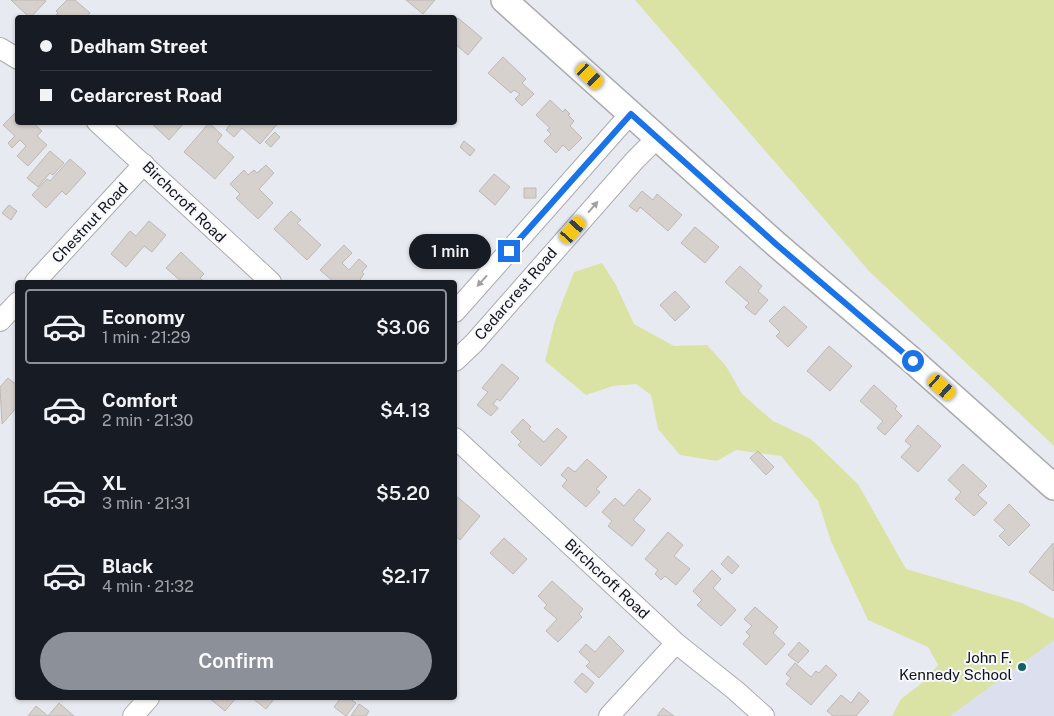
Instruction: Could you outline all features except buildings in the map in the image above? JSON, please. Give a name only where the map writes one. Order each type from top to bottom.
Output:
[{"type":"main road","points":[[504,0],[1054,487]]},
{"type":"street","points":[[0,48],[15,57]]},
{"type":"street","points":[[457,310],[631,114]]},
{"type":"street","name":"Birchcroft Road","points":[[100,125],[224,241],[269,280]]},
{"type":"street","name":"Cedarcrest Road","points":[[457,359],[474,343],[635,160],[658,138]]},
{"type":"street","name":"Chestnut Road","points":[[37,280],[144,164]]},
{"type":"street","points":[[0,321],[15,305]]},
{"type":"street","name":"Birchcroft Road","points":[[457,440],[676,643],[764,716]]},
{"type":"street","points":[[609,716],[676,643]]},
{"type":"street","points":[[133,716],[147,700]]},
{"type":"shaded area","name":"John F. Kennedy School","points":[[1054,617],[1054,716],[927,716]]},
{"type":"green space","points":[[635,0],[1054,0],[1054,446],[869,271]]},
{"type":"green space","points":[[602,263],[616,285],[634,324],[674,346],[707,345],[726,366],[742,394],[773,421],[811,439],[858,484],[906,569],[1022,603],[1054,619],[1054,640],[950,716],[892,716],[901,699],[922,683],[938,665],[928,647],[868,620],[831,541],[818,501],[781,456],[736,450],[717,461],[680,455],[658,429],[651,395],[636,384],[613,386],[586,395],[545,361],[555,321],[574,272]]},
{"type":"place","name":"John F. Kennedy School","points":[[1022,667]]},
{"type":"route","points":[[509,251],[631,114],[777,245],[913,361]]}]
